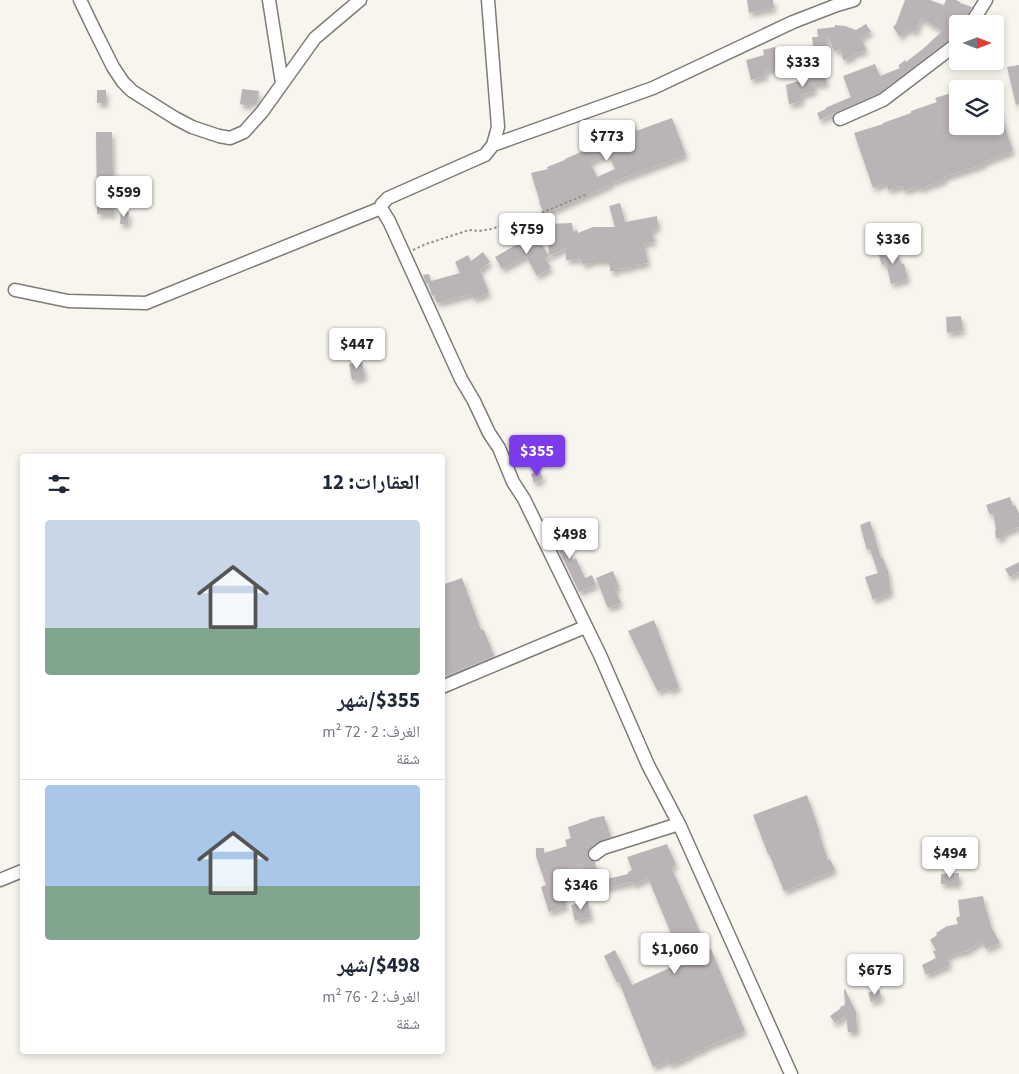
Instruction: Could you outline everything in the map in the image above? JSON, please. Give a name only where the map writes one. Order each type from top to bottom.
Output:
[{"type":"street","points":[[80,0],[110,60],[123,82],[132,91],[174,118],[192,127],[230,138],[244,132],[269,103],[314,38],[360,0]]},
{"type":"street","points":[[269,0],[282,84]]},
{"type":"street","points":[[15,290],[68,301],[146,304],[381,208],[388,198],[485,155],[493,145],[498,127],[488,0]]},
{"type":"street","points":[[493,145],[653,88],[793,22],[854,0]]},
{"type":"street","points":[[977,15],[986,0]]},
{"type":"street","points":[[840,119],[883,100],[949,51]]},
{"type":"street","points":[[381,208],[389,221],[461,379],[499,448],[513,482],[524,499],[615,689],[648,765],[679,824],[791,1074]]},
{"type":"street","points":[[445,686],[585,627]]},
{"type":"street","points":[[595,854],[603,848],[679,824]]},
{"type":"street","points":[[0,880],[20,872]]},
{"type":"path","points":[[404,254],[447,236],[469,230],[491,229],[521,221],[588,194]]},
{"type":"building","points":[[747,0],[773,0],[774,8],[749,13]]},
{"type":"building","points":[[905,0],[930,0],[944,5],[946,0],[956,0],[972,7],[967,15],[949,15],[949,40],[879,93],[820,120],[817,113],[851,97],[843,76],[875,64],[880,76],[900,68],[898,66],[924,48],[942,31],[921,18],[916,32],[908,29],[900,37],[893,27],[896,24]]},
{"type":"building","points":[[866,24],[871,32],[861,37],[866,50],[852,55],[853,57],[843,60],[841,50],[834,51],[828,35],[827,51],[814,52],[812,37],[818,37],[817,29],[835,27],[835,25],[856,30]]},
{"type":"building","points":[[775,47],[780,67],[765,71],[766,76],[751,80],[746,60],[764,55],[763,50]]},
{"type":"building","points":[[1019,65],[1019,104],[1016,105],[1007,67]]},
{"type":"building","points":[[817,75],[826,75],[826,84],[813,84],[815,91],[801,95],[802,102],[789,104],[786,85]]},
{"type":"building","points":[[242,89],[259,91],[257,102],[250,102],[249,106],[240,104]]},
{"type":"building","points":[[97,90],[106,90],[106,103],[97,103]]},
{"type":"building","points":[[949,94],[949,135],[1004,135],[1004,125],[1013,151],[984,162],[985,164],[944,177],[945,180],[919,189],[919,186],[904,191],[902,186],[888,190],[886,183],[873,188],[854,133],[883,124],[937,102],[935,98]]},
{"type":"building","points":[[672,118],[686,155],[610,183],[610,185],[544,214],[531,173],[548,169],[547,167],[583,151],[579,140],[631,120],[636,131]],"holes":[[[608,154],[615,169],[597,177],[590,162]]]},
{"type":"building","points":[[96,132],[112,132],[114,214],[97,214]]},
{"type":"building","points":[[620,203],[625,222],[657,216],[658,228],[652,229],[654,242],[644,243],[648,263],[610,271],[610,261],[591,261],[591,263],[582,264],[581,259],[566,260],[566,248],[549,256],[547,224],[572,223],[573,232],[577,230],[578,233],[593,227],[615,227],[609,206]]},
{"type":"building","points":[[121,211],[129,212],[128,224],[120,224]]},
{"type":"building","points":[[535,234],[549,256],[545,258],[551,268],[537,276],[526,256],[502,269],[495,257]]},
{"type":"building","points":[[892,245],[902,264],[904,264],[908,279],[891,284],[886,263],[882,265],[878,253]]},
{"type":"building","points":[[483,252],[490,262],[480,270],[489,293],[473,299],[472,294],[437,303],[423,275],[429,274],[431,281],[460,273],[455,262],[468,255],[471,261]]},
{"type":"building","points":[[961,316],[963,331],[947,333],[946,317]]},
{"type":"building","points":[[362,361],[365,377],[352,380],[349,364]]},
{"type":"building","points":[[540,471],[543,479],[534,483],[531,474]]},
{"type":"building","points":[[1010,497],[1013,506],[1015,505],[1019,514],[1019,527],[1003,533],[1004,537],[996,539],[993,513],[990,515],[986,505]]},
{"type":"building","points":[[870,521],[881,558],[883,558],[888,570],[891,593],[873,600],[865,577],[878,573],[870,549],[867,550],[860,525]]},
{"type":"building","points":[[558,522],[563,541],[573,560],[576,558],[585,578],[592,575],[596,585],[579,592],[546,525]]},
{"type":"building","points":[[1019,562],[1019,572],[1010,577],[1005,569]]},
{"type":"building","points":[[613,571],[619,587],[615,589],[621,603],[608,608],[596,578]]},
{"type":"building","points":[[462,578],[481,630],[484,630],[494,656],[445,676],[445,584]]},
{"type":"building","points":[[654,620],[679,687],[669,691],[668,687],[658,692],[628,631]]},
{"type":"building","points":[[807,795],[828,860],[830,859],[835,870],[784,891],[753,815]]},
{"type":"building","points":[[604,816],[611,837],[598,842],[590,848],[587,854],[589,859],[595,862],[599,880],[585,882],[582,864],[555,872],[567,906],[549,912],[541,887],[546,885],[536,856],[536,848],[544,848],[544,853],[567,846],[565,840],[571,838],[568,827],[589,819]]},
{"type":"building","points":[[667,844],[676,865],[671,867],[708,950],[711,949],[745,1031],[670,1065],[668,1061],[653,1067],[619,982],[617,983],[604,956],[615,950],[632,985],[676,965],[675,963],[682,960],[648,878],[634,885],[632,882],[597,890],[595,882],[628,874],[632,870],[627,857]]},
{"type":"building","points":[[959,873],[959,884],[941,884],[941,874]]},
{"type":"building","points":[[983,896],[992,930],[1000,943],[986,949],[982,941],[967,951],[947,957],[950,965],[926,975],[922,965],[936,958],[933,951],[936,950],[930,940],[937,935],[936,933],[947,926],[958,924],[956,918],[960,916],[958,900]]},
{"type":"building","points":[[588,901],[591,917],[575,921],[571,905]]},
{"type":"building","points":[[845,989],[856,1012],[857,1032],[848,1032],[846,1015],[835,1023],[830,1016],[845,1005]]},
{"type":"building","points":[[879,989],[882,998],[871,1002],[868,993]]}]
